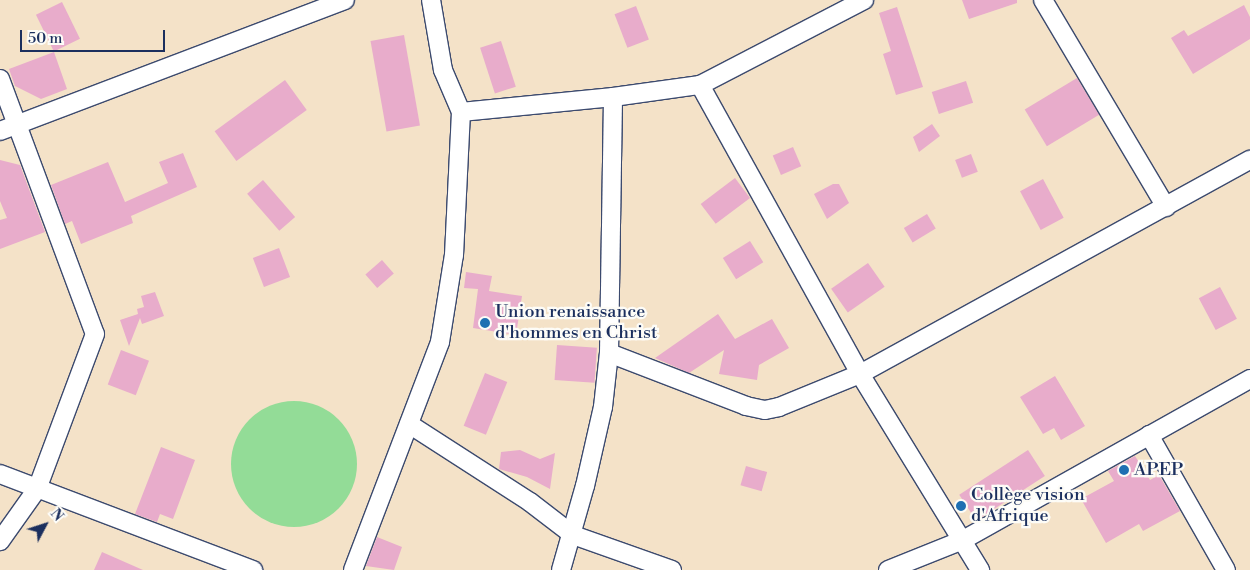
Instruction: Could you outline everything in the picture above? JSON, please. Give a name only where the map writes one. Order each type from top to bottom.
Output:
[{"type":"street","points":[[0,131],[345,0]]},
{"type":"street","points":[[353,570],[440,342],[459,198],[461,112],[443,70],[431,0]]},
{"type":"street","points":[[461,112],[613,97],[700,85],[864,0]]},
{"type":"street","points":[[1044,0],[1166,207]]},
{"type":"street","points":[[0,79],[95,334],[37,489],[0,541]]},
{"type":"street","points":[[700,85],[860,374],[980,570]]},
{"type":"street","points":[[561,570],[573,535],[603,407],[609,353],[613,97]]},
{"type":"street","points":[[609,353],[746,406],[765,410],[779,407],[860,374],[1250,160]]},
{"type":"street","points":[[888,570],[963,540],[1250,379]]},
{"type":"street","points":[[409,424],[530,502],[573,535],[672,570]]},
{"type":"street","points":[[1149,435],[1226,570]]},
{"type":"street","points":[[0,474],[253,570]]},
{"type":"green space","points":[[294,401],[318,406],[339,419],[352,440],[357,464],[352,488],[339,509],[318,522],[294,527],[270,522],[249,509],[236,488],[231,464],[236,440],[249,419],[270,406]]},
{"type":"building","points":[[962,0],[1017,0],[1017,3],[969,19]]},
{"type":"building","points":[[62,2],[80,39],[54,52],[36,15]]},
{"type":"building","points":[[1244,5],[1250,17],[1250,39],[1193,74],[1171,38],[1184,30],[1188,36]]},
{"type":"building","points":[[636,6],[649,40],[627,48],[615,14]]},
{"type":"building","points":[[897,7],[923,87],[896,95],[883,54],[891,51],[879,13]]},
{"type":"building","points":[[404,35],[420,126],[386,132],[371,41]]},
{"type":"building","points":[[501,41],[516,87],[495,93],[480,48]]},
{"type":"building","points":[[54,52],[67,89],[41,99],[15,86],[9,69]]},
{"type":"building","points":[[1077,78],[1099,115],[1047,146],[1025,109]]},
{"type":"building","points":[[285,80],[307,110],[236,161],[215,131]]},
{"type":"building","points":[[966,81],[973,103],[939,114],[932,92]]},
{"type":"building","points":[[932,124],[940,136],[919,152],[913,137]]},
{"type":"building","points":[[793,147],[801,166],[781,175],[773,156]]},
{"type":"building","points":[[183,153],[197,187],[131,216],[133,223],[81,244],[72,221],[65,224],[51,185],[108,162],[125,202],[168,183],[159,162]]},
{"type":"building","points":[[971,154],[978,172],[962,178],[955,160]]},
{"type":"building","points":[[0,160],[20,165],[45,232],[0,249],[0,220],[7,218],[0,201]]},
{"type":"building","points":[[735,178],[750,198],[716,224],[701,204]]},
{"type":"building","points":[[1043,179],[1064,218],[1041,230],[1020,191]]},
{"type":"building","points":[[263,180],[295,217],[279,231],[247,194]]},
{"type":"building","points":[[833,184],[839,184],[849,203],[827,219],[814,194]]},
{"type":"building","points":[[927,214],[936,229],[913,242],[904,228]]},
{"type":"building","points":[[750,241],[763,262],[736,279],[723,258]]},
{"type":"building","points":[[279,248],[290,277],[264,287],[253,258]]},
{"type":"building","points":[[382,260],[394,274],[377,288],[365,274]]},
{"type":"building","points":[[868,263],[885,287],[848,313],[831,289]]},
{"type":"building","points":[[466,272],[492,276],[489,291],[522,296],[516,335],[473,328],[478,289],[464,288]]},
{"type":"building","points":[[1220,287],[1237,319],[1216,330],[1199,298]]},
{"type":"building","points":[[155,292],[164,316],[142,324],[140,318],[129,346],[120,320],[138,314],[137,309],[144,307],[141,296]]},
{"type":"building","points":[[718,314],[735,339],[772,319],[789,348],[759,365],[757,380],[719,374],[724,350],[689,373],[655,358]]},
{"type":"building","points":[[557,345],[597,348],[594,383],[555,380]]},
{"type":"building","points":[[121,350],[149,361],[136,395],[108,385]]},
{"type":"building","points":[[485,373],[507,382],[486,435],[464,426]]},
{"type":"building","points":[[1055,376],[1085,426],[1061,440],[1054,428],[1043,434],[1020,397]]},
{"type":"building","points":[[161,447],[195,460],[173,519],[160,514],[157,522],[135,514]]},
{"type":"building","points":[[520,450],[540,459],[555,453],[550,489],[527,477],[499,469],[501,452]]},
{"type":"building","points":[[1028,450],[1045,476],[976,521],[959,495]]},
{"type":"building","points":[[1135,456],[1150,480],[1159,475],[1180,511],[1143,531],[1139,524],[1106,543],[1081,499],[1114,481],[1108,471]]},
{"type":"building","points":[[746,466],[767,472],[762,491],[740,485]]},
{"type":"building","points":[[377,537],[402,547],[394,570],[366,566]]},
{"type":"building","points":[[102,552],[143,570],[94,570]]},
{"type":"place","name":"Union renaissance d'hommes en Christ","points":[[485,323]]},
{"type":"place","name":"APEP","points":[[1124,470]]},
{"type":"place","name":"Collège vision d'Afrique","points":[[961,506]]}]
